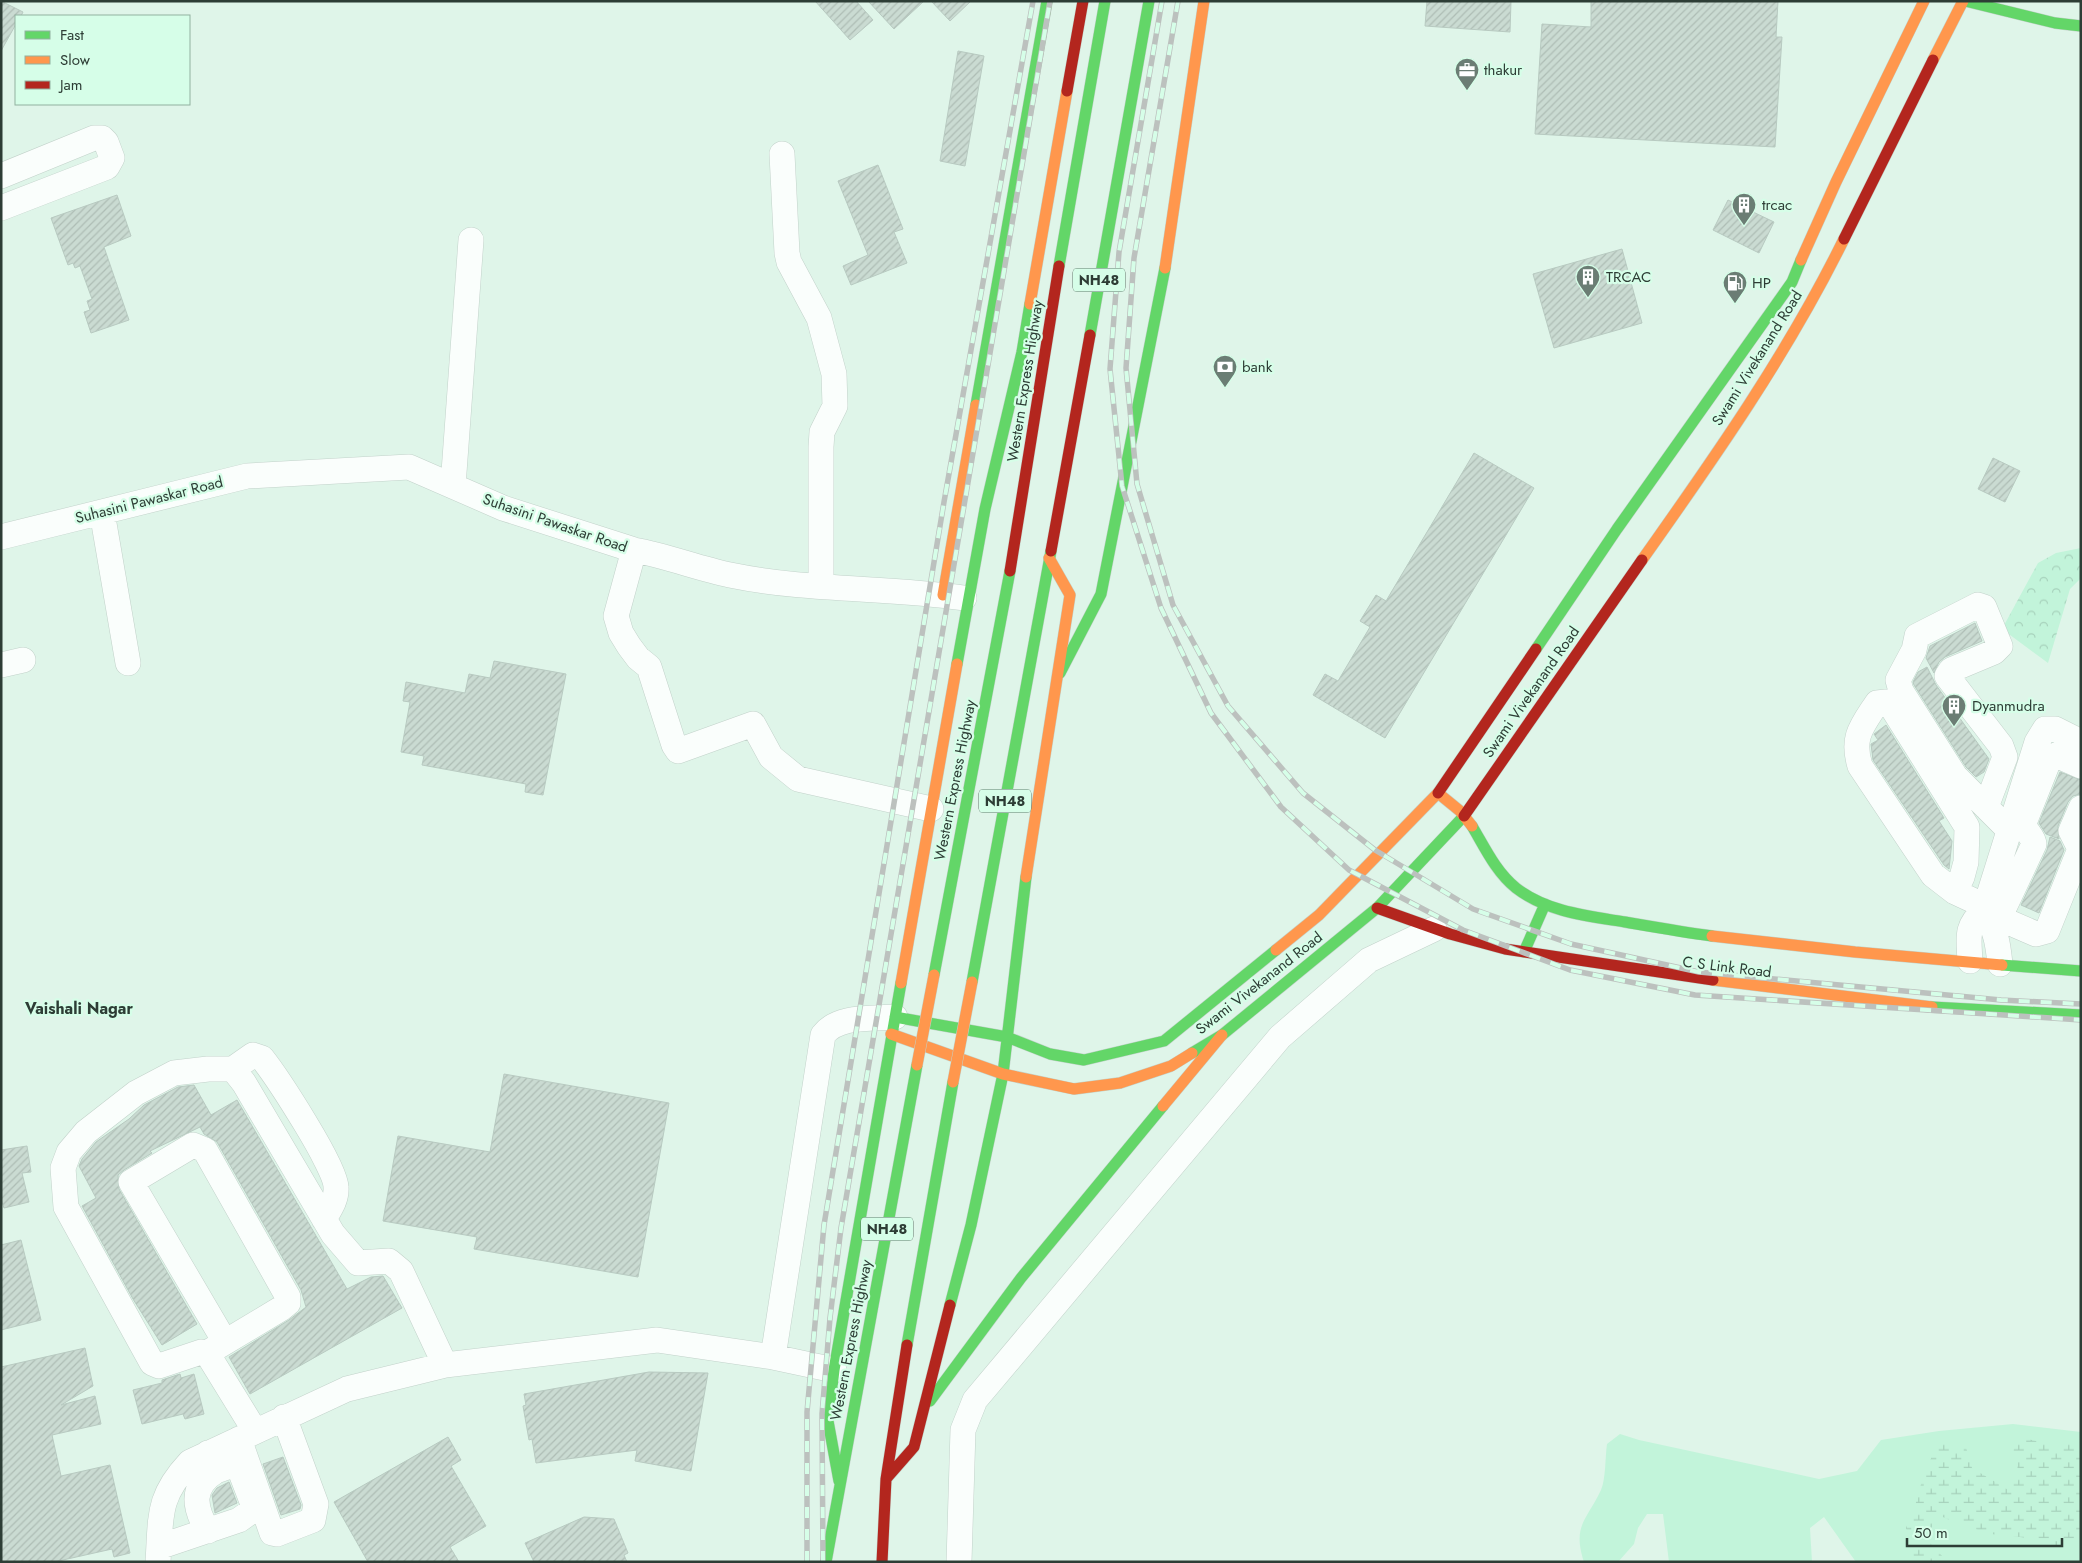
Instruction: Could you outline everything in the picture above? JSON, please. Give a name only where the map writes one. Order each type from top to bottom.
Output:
[{"type":"main road","points":[[943,595],[1047,1]]},
{"type":"main road","points":[[839,1481],[828,1421],[834,1370],[932,809],[982,589],[985,510],[1022,352],[1083,1]]},
{"type":"main road","name":"Western Express Highway","points":[[826,1562],[839,1481],[1009,570],[1105,1]]},
{"type":"main road","name":"NH48","points":[[882,1562],[886,1479],[897,1400],[1149,1]]},
{"type":"main road","points":[[1057,679],[1101,594],[1165,272],[1204,1]]},
{"type":"main road","name":"Swami Vivekanand Road","points":[[893,1026],[1007,1037],[1050,1054],[1084,1060],[1164,1041],[1319,915],[1438,793],[1617,529],[1783,294],[1810,244],[1836,182],[1924,1]]},
{"type":"main road","points":[[1964,1],[2055,23],[2081,26]]},
{"type":"main road","name":"Swami Vivekanand Road","points":[[893,1026],[1003,1074],[1074,1090],[1120,1083],[1171,1066],[1222,1035],[1378,908],[1464,816],[1498,763],[1660,537],[1789,340],[1846,236],[1865,194],[1964,1]]},
{"type":"main road","points":[[886,1479],[914,1447],[971,1225],[1003,1074],[1028,864],[1070,594],[1049,558]]},
{"type":"main road","points":[[982,589],[1009,570]]},
{"type":"main road","name":"C S Link Road","points":[[1438,793],[1464,816],[1494,865],[1517,888],[1545,904],[1564,910],[1671,931],[1910,958],[1970,961],[2081,971]]},
{"type":"main road","points":[[1524,952],[1545,904]]},
{"type":"main road","name":"C S Link Road","points":[[1378,908],[1434,929],[1504,949],[1676,975],[1911,1006],[2081,1015]]},
{"type":"main road","points":[[921,1414],[1021,1278],[1222,1035]]},
{"type":"street","points":[[1,176],[94,138],[102,138],[106,142],[112,158],[112,163],[107,168],[1,208]]},
{"type":"street","points":[[782,154],[789,262],[819,318],[834,374],[835,406],[822,432],[821,447],[821,586]]},
{"type":"street","points":[[1836,182],[1865,194]]},
{"type":"street","points":[[453,486],[471,240]]},
{"type":"street","name":"Suhasini Pawaskar Road","points":[[1,537],[246,476],[409,467],[503,508],[634,550],[656,554],[730,575],[821,586],[943,595],[982,589]]},
{"type":"street","points":[[102,512],[128,663]]},
{"type":"street","points":[[634,550],[616,616],[621,634],[638,658],[649,667],[674,745],[678,751],[752,724],[771,757],[798,779],[932,809]]},
{"type":"street","points":[[1986,807],[2005,757],[2002,746],[1947,676],[1951,670],[1994,652],[2000,646],[1984,607],[1978,605],[1917,636],[1914,650],[1898,680],[1901,691],[1955,776],[1986,807],[2009,830]]},
{"type":"street","points":[[1955,892],[1962,878],[1966,862],[1967,827],[1890,704],[1886,702],[1877,703],[1858,732],[1855,750],[1860,766],[1933,875],[1955,892],[1991,916],[2036,934],[2047,931],[2080,849],[2071,831],[2081,808]]},
{"type":"street","points":[[2000,964],[1991,916],[2009,830],[2037,742],[2045,729],[2055,729],[2081,742]]},
{"type":"street","points":[[1970,961],[1970,928],[1973,920],[1991,916],[2034,844],[2033,838],[2024,828],[2024,823],[2049,760],[2056,755],[2081,766]]},
{"type":"street","points":[[959,1562],[963,1430],[975,1400],[1280,1037],[1369,960],[1434,929]]},
{"type":"street","points":[[773,1356],[823,1035],[828,1028],[842,1022],[893,1026]]},
{"type":"street","points":[[284,1417],[316,1504],[313,1520],[277,1534],[272,1533],[247,1435],[216,1348],[131,1182],[193,1145],[205,1150],[288,1297],[288,1303],[282,1308],[216,1348],[159,1366],[152,1363],[66,1207],[63,1168],[69,1152],[86,1132],[136,1093],[174,1073],[208,1069],[233,1069],[244,1083],[333,1234],[358,1263],[389,1261],[401,1272],[445,1365]]},
{"type":"street","points":[[208,1532],[196,1498],[212,1462],[247,1435],[347,1389],[445,1365],[657,1340],[773,1356],[834,1370]]},
{"type":"street","points":[[190,1462],[212,1462],[238,1465],[254,1507],[239,1520],[158,1554],[162,1504],[174,1480],[190,1462]]},
{"type":"green space","points":[[2081,548],[2081,578],[2070,589],[2048,663],[2002,629],[2038,563],[2056,553]]},
{"type":"green space","points":[[2013,1424],[2081,1432],[2081,1562],[1856,1562],[1824,1517],[1810,1528],[1812,1562],[1669,1562],[1663,1514],[1647,1514],[1638,1528],[1634,1544],[1618,1562],[1584,1562],[1580,1531],[1603,1485],[1607,1444],[1620,1434],[1639,1440],[1819,1479],[1857,1471],[1881,1440],[1939,1431]]},
{"type":"green space","points":[[2023,1438],[2049,1444],[2081,1444],[2081,1533],[2071,1542],[2047,1551],[2025,1538],[1992,1534],[1958,1524],[1939,1515],[1925,1538],[1946,1560],[1945,1562],[1915,1562],[1906,1528],[1915,1506],[1926,1466],[1943,1441],[1965,1444],[1972,1468],[2007,1489],[2020,1477],[2013,1450]]},
{"type":"building","points":[[1,1],[23,12],[22,15],[15,15],[15,26],[1,51]]},
{"type":"building","points":[[815,1],[856,1],[873,20],[850,40]]},
{"type":"building","points":[[868,1],[924,1],[894,29]]},
{"type":"building","points":[[931,1],[971,1],[950,21]]},
{"type":"building","points":[[1427,1],[1511,1],[1510,32],[1425,26]]},
{"type":"building","points":[[1591,1],[1778,1],[1776,37],[1782,37],[1775,147],[1535,134],[1542,24],[1591,27]]},
{"type":"building","points":[[958,51],[984,56],[965,166],[940,161]]},
{"type":"building","points":[[878,165],[903,229],[894,232],[907,263],[851,285],[843,266],[868,255],[838,181]]},
{"type":"building","points":[[117,195],[131,236],[104,247],[129,320],[91,333],[84,312],[90,310],[87,301],[92,299],[80,266],[75,268],[73,263],[68,265],[51,218]]},
{"type":"building","name":"trcac","points":[[1728,200],[1774,222],[1759,253],[1713,230]]},
{"type":"building","name":"TRCAC","points":[[1622,249],[1642,323],[1554,348],[1533,274]]},
{"type":"building","points":[[1474,453],[1534,488],[1385,738],[1313,695],[1325,674],[1338,681],[1370,627],[1360,621],[1376,595],[1386,601]]},
{"type":"building","points":[[1993,458],[2020,471],[2005,502],[1978,489]]},
{"type":"building","points":[[1975,623],[1982,641],[1945,657],[1939,662],[1934,673],[1926,658],[1930,646]]},
{"type":"building","points":[[494,661],[566,674],[543,795],[525,792],[526,784],[422,765],[424,756],[401,752],[410,702],[403,701],[406,682],[465,693],[469,674],[490,678]]},
{"type":"building","name":"Dyanmudra","points":[[1927,667],[1936,685],[1989,759],[1984,772],[1976,777],[1966,767],[1914,685],[1913,682],[1918,672]]},
{"type":"building","points":[[1886,725],[1944,818],[1939,821],[1952,841],[1949,869],[1944,865],[1873,760],[1871,744],[1878,740],[1874,734]]},
{"type":"building","points":[[2060,772],[2081,780],[2081,794],[2073,796],[2068,802],[2058,826],[2059,839],[2046,834],[2039,823]]},
{"type":"building","points":[[2050,837],[2060,841],[2064,850],[2039,913],[2021,905],[2047,850]]},
{"type":"building","points":[[504,1074],[669,1103],[638,1277],[474,1249],[477,1237],[383,1221],[398,1136],[490,1152]]},
{"type":"building","points":[[194,1085],[211,1115],[237,1100],[347,1289],[371,1277],[383,1276],[402,1308],[250,1394],[229,1357],[289,1320],[306,1307],[301,1290],[217,1142],[204,1134],[200,1127],[150,1151],[152,1153],[118,1175],[119,1189],[197,1324],[162,1345],[133,1299],[82,1206],[96,1198],[79,1166],[82,1159],[96,1142],[129,1119],[144,1105],[178,1087]]},
{"type":"building","points":[[27,1146],[31,1172],[22,1173],[29,1202],[4,1208],[1,1199],[1,1150]]},
{"type":"building","points":[[21,1240],[41,1320],[1,1330],[1,1245]]},
{"type":"building","points":[[85,1348],[93,1386],[61,1405],[95,1396],[101,1424],[52,1435],[61,1476],[110,1465],[130,1553],[114,1557],[112,1549],[54,1562],[1,1562],[1,1367]]},
{"type":"building","points":[[649,1372],[708,1373],[691,1471],[635,1461],[637,1450],[536,1463],[532,1439],[529,1440],[523,1406],[526,1405],[524,1394]]},
{"type":"building","points":[[180,1374],[181,1378],[194,1374],[204,1414],[185,1419],[183,1414],[142,1424],[133,1390],[162,1383],[162,1380]]},
{"type":"building","points":[[448,1437],[461,1460],[451,1466],[486,1526],[450,1547],[459,1562],[368,1562],[334,1502]]},
{"type":"building","points":[[283,1457],[301,1505],[300,1509],[281,1515],[263,1464]]},
{"type":"building","points":[[229,1482],[237,1503],[215,1513],[212,1495],[217,1488]]},
{"type":"building","points":[[584,1517],[614,1519],[628,1553],[624,1555],[627,1562],[534,1562],[525,1543]]},
{"type":"railway","points":[[807,1562],[807,1412],[824,1225],[944,502],[1033,1]]},
{"type":"railway","points":[[823,1562],[822,1414],[830,1318],[841,1228],[1050,1]]},
{"type":"railway","points":[[1162,1],[1119,252],[1110,369],[1122,486],[1161,608],[1211,713],[1281,807],[1349,870],[1463,930],[1570,970],[1695,995],[2081,1020]]},
{"type":"railway","points":[[1178,1],[1134,258],[1126,368],[1137,484],[1173,605],[1228,706],[1303,793],[1375,850],[1473,909],[1571,944],[1699,972],[2001,1000],[2081,1004]]},
{"type":"traffic: fast","points":[[976,405],[1047,1]]},
{"type":"traffic: fast","points":[[1059,266],[1105,1]]},
{"type":"traffic: fast","points":[[1090,335],[1149,1]]},
{"type":"traffic: fast","points":[[1965,1],[2055,23],[2081,26]]},
{"type":"traffic: fast","points":[[1536,649],[1617,529],[1792,282],[1801,260]]},
{"type":"traffic: fast","points":[[1060,673],[1101,594],[1165,268]]},
{"type":"traffic: fast","points":[[957,664],[985,509],[1022,352],[1030,304]]},
{"type":"traffic: fast","points":[[972,982],[1051,551]]},
{"type":"traffic: fast","points":[[934,975],[1010,571]]},
{"type":"traffic: fast","points":[[1192,1053],[1222,1035],[1377,908],[1464,816]]},
{"type":"traffic: fast","points":[[1472,826],[1491,859],[1509,882],[1541,903],[1582,915],[1712,936]]},
{"type":"traffic: fast","points":[[950,1305],[971,1225],[1003,1074],[1026,877]]},
{"type":"traffic: fast","points":[[1524,952],[1545,904]]},
{"type":"traffic: fast","points":[[895,1017],[1007,1037],[1050,1054],[1084,1060],[1164,1041],[1276,950]]},
{"type":"traffic: fast","points":[[2002,965],[2081,971]]},
{"type":"traffic: fast","points":[[839,1481],[828,1421],[834,1370],[901,983]]},
{"type":"traffic: fast","points":[[1932,1007],[2081,1015]]},
{"type":"traffic: fast","points":[[826,1562],[917,1065]]},
{"type":"traffic: fast","points":[[907,1345],[953,1082]]},
{"type":"traffic: fast","points":[[930,1401],[1021,1278],[1163,1106]]},
{"type":"traffic: slow","points":[[1165,268],[1204,1]]},
{"type":"traffic: slow","points":[[1801,260],[1836,182],[1924,1]]},
{"type":"traffic: slow","points":[[1933,60],[1963,1]]},
{"type":"traffic: slow","points":[[1030,304],[1067,91]]},
{"type":"traffic: slow","points":[[1642,560],[1775,364],[1844,239]]},
{"type":"traffic: slow","points":[[943,595],[976,405]]},
{"type":"traffic: slow","points":[[1026,877],[1070,595],[1049,558]]},
{"type":"traffic: slow","points":[[901,983],[957,664]]},
{"type":"traffic: slow","points":[[1276,950],[1319,915],[1438,793],[1460,811],[1472,826]]},
{"type":"traffic: slow","points":[[1712,936],[1855,952],[2002,965]]},
{"type":"traffic: slow","points":[[917,1065],[934,975]]},
{"type":"traffic: slow","points":[[1713,980],[1932,1007]]},
{"type":"traffic: slow","points":[[953,1082],[972,982]]},
{"type":"traffic: slow","points":[[891,1034],[1003,1074],[1074,1089],[1120,1083],[1171,1066],[1192,1053]]},
{"type":"traffic: slow","points":[[1163,1106],[1222,1035]]},
{"type":"traffic: jam","points":[[1067,91],[1083,1]]},
{"type":"traffic: jam","points":[[1844,239],[1933,60]]},
{"type":"traffic: jam","points":[[1010,571],[1059,266]]},
{"type":"traffic: jam","points":[[1051,551],[1090,335]]},
{"type":"traffic: jam","points":[[1464,816],[1642,560]]},
{"type":"traffic: jam","points":[[1438,793],[1536,649]]},
{"type":"traffic: jam","points":[[1377,908],[1450,934],[1505,949],[1713,980]]},
{"type":"traffic: jam","points":[[886,1479],[914,1447],[950,1305]]},
{"type":"traffic: jam","points":[[882,1562],[886,1479],[907,1345]]},
{"type":"place","name":"thakur","points":[[1467,91]]},
{"type":"place","name":"trcac","points":[[1744,226]]},
{"type":"place","name":"TRCAC","points":[[1588,298]]},
{"type":"place","name":"HP","points":[[1735,304]]},
{"type":"place","name":"bank","points":[[1225,388]]},
{"type":"place","name":"Dyanmudra","points":[[1954,727]]},
{"type":"district","name":"Vaishali Nagar","points":[[79,1008]]}]
